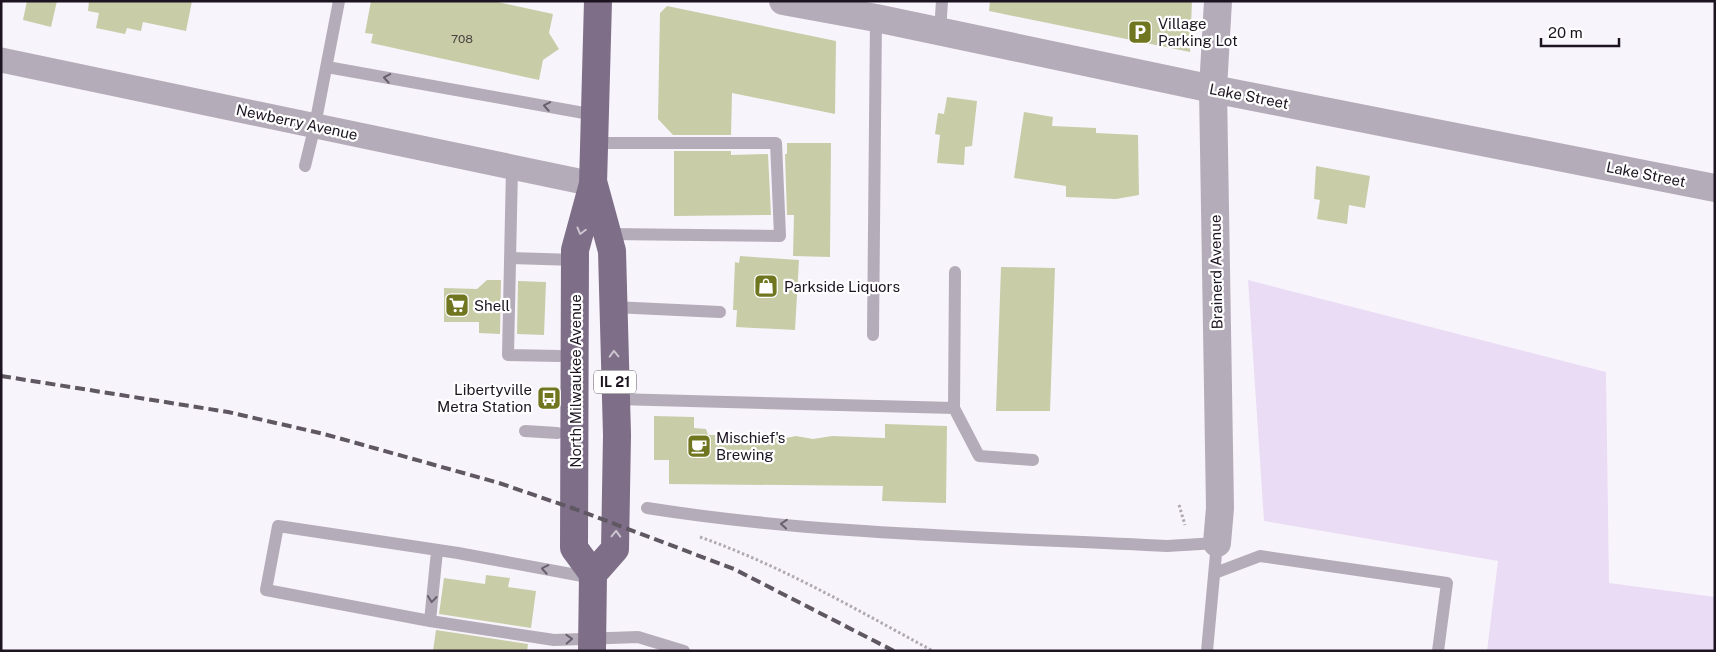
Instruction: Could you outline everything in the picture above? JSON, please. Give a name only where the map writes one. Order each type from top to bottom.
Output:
[{"type":"main road","name":"North Milwaukee Avenue","points":[[593,184],[612,251],[616,399],[615,549],[593,576],[574,548],[576,250],[593,184],[598,1]]},
{"type":"main road","points":[[592,644],[593,576]]},
{"type":"street","name":"Lake Street","points":[[783,1],[940,31],[1213,89],[1715,188]]},
{"type":"street","name":"Brainerd Avenue","points":[[1217,542],[1220,508],[1213,89],[1218,1]]},
{"type":"street","name":"Newberry Avenue","points":[[1,60],[593,184]]},
{"type":"lane","points":[[305,166],[315,125],[339,1]]},
{"type":"lane","points":[[940,31],[942,1]]},
{"type":"lane","points":[[873,335],[876,18]]},
{"type":"lane","points":[[326,67],[595,115]]},
{"type":"lane","points":[[594,143],[776,143],[780,236],[607,234]]},
{"type":"lane","points":[[512,168],[508,355],[559,356]]},
{"type":"lane","points":[[510,258],[576,260]]},
{"type":"lane","points":[[955,272],[954,408],[980,456],[1033,460]]},
{"type":"lane","points":[[613,307],[720,312]]},
{"type":"lane","points":[[616,399],[954,408]]},
{"type":"lane","points":[[525,431],[557,433]]},
{"type":"lane","points":[[647,508],[712,518],[832,528],[1167,546],[1217,542],[1207,651]]},
{"type":"lane","points":[[593,576],[278,526],[266,590],[430,621],[554,640],[592,644],[638,637],[684,651]]},
{"type":"lane","points":[[430,621],[437,551]]},
{"type":"lane","points":[[1214,573],[1260,556],[1447,583],[1438,651]]},
{"type":"path","points":[[697,536],[731,548],[789,574],[933,651]]},
{"type":"shaded area","points":[[1248,280],[1606,372],[1609,583],[1715,597],[1715,651],[1487,651],[1498,561],[1264,521]]},
{"type":"building","points":[[27,1],[57,1],[51,27],[23,20]]},
{"type":"building","points":[[89,1],[192,1],[186,31],[143,22],[141,31],[127,28],[125,34],[96,28],[99,13],[88,11]]},
{"type":"building","points":[[371,1],[493,1],[553,14],[549,33],[559,49],[543,60],[539,80],[371,43],[373,34],[365,33]]},
{"type":"building","name":"Village Parking Lot","points":[[990,1],[1192,1],[1190,52],[989,11]]},
{"type":"building","points":[[667,6],[836,41],[835,114],[732,93],[731,135],[673,135],[658,119],[660,13]]},
{"type":"building","points":[[947,97],[977,101],[972,146],[965,147],[964,165],[937,163],[940,135],[935,134],[938,113],[944,114]]},
{"type":"building","points":[[1024,112],[1053,117],[1052,126],[1096,128],[1096,133],[1138,135],[1139,195],[1116,199],[1066,197],[1066,186],[1014,178]]},
{"type":"building","points":[[787,143],[831,143],[830,257],[793,256],[794,215],[787,215],[785,154],[787,154]]},
{"type":"building","points":[[674,151],[731,151],[731,155],[768,154],[771,215],[674,216]]},
{"type":"building","points":[[1316,166],[1370,176],[1365,208],[1349,205],[1347,224],[1317,219],[1320,200],[1314,199]]},
{"type":"building","name":"Parkside Liquors","points":[[740,256],[799,260],[795,330],[736,327],[737,310],[733,310],[735,262],[739,263]]},
{"type":"building","points":[[1001,267],[1055,268],[1050,411],[996,411]]},
{"type":"building","points":[[487,280],[501,280],[500,334],[479,333],[479,322],[444,322],[444,288],[477,289]]},
{"type":"building","points":[[518,281],[546,282],[544,335],[517,334]]},
{"type":"building","points":[[654,416],[694,417],[694,428],[706,429],[708,435],[761,435],[786,438],[796,436],[813,439],[832,436],[885,438],[885,424],[947,426],[946,503],[882,501],[883,486],[669,484],[669,460],[654,460]]},
{"type":"building","points":[[486,575],[510,578],[508,587],[536,591],[531,628],[439,614],[444,578],[485,584]]},
{"type":"building","points":[[436,630],[528,644],[527,651],[433,651]]},
{"type":"railway","points":[[1,376],[228,412],[324,434],[499,483],[575,509],[734,569],[894,651]]},
{"type":"place","name":"Village Parking Lot","points":[[1140,32]]},
{"type":"place","name":"Parkside Liquors","points":[[766,286]]},
{"type":"place","name":"Shell","points":[[457,305]]},
{"type":"place","name":"Libertyville Metra Station","points":[[549,398]]},
{"type":"place","name":"Mischief's Brewing","points":[[699,446]]}]
